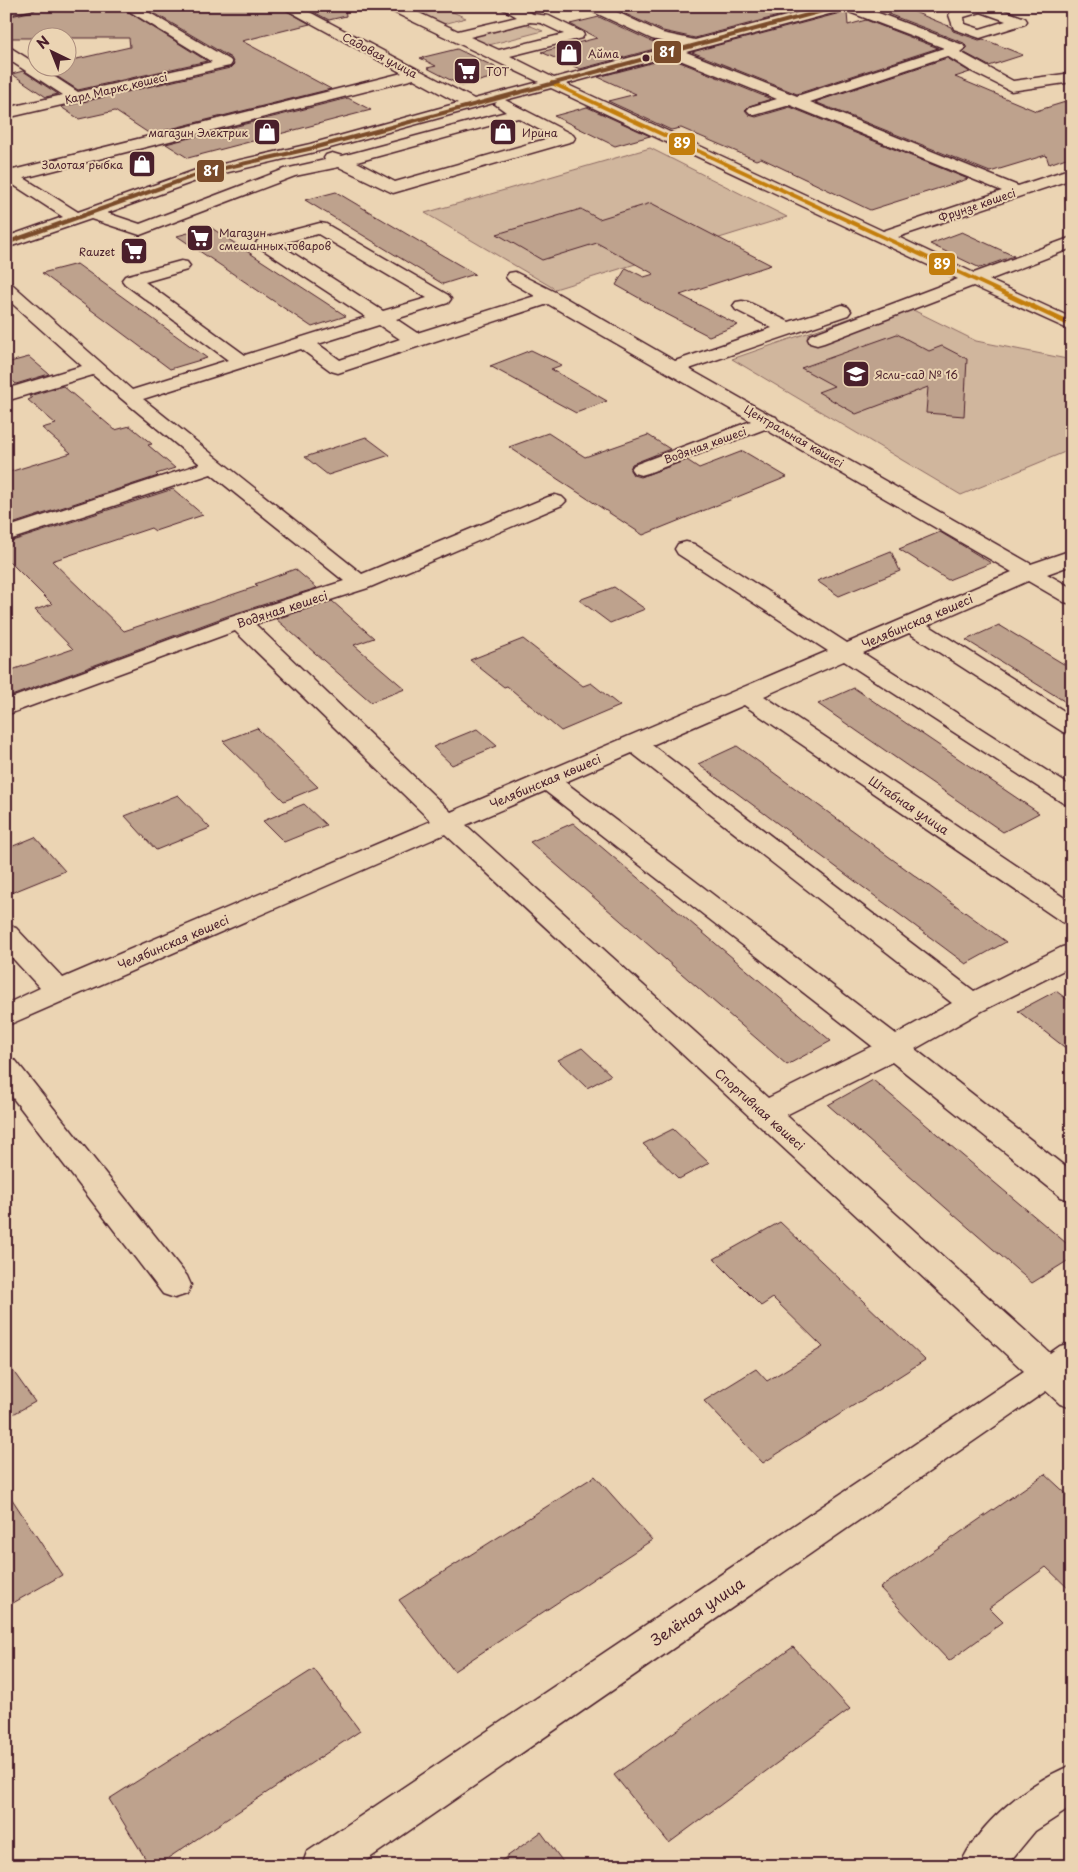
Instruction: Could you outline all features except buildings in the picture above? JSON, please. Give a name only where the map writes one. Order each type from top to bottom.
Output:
[{"type":"street","points":[[6,11],[29,6]]},
{"type":"street","name":"Карл Маркс көшесі","points":[[6,113],[225,63],[128,6]]},
{"type":"street","name":"Садовая улица","points":[[288,6],[472,104]]},
{"type":"street","points":[[392,6],[552,83],[1072,326]]},
{"type":"street","points":[[505,6],[530,18]]},
{"type":"street","points":[[592,6],[657,36],[696,45]]},
{"type":"street","points":[[6,243],[202,173],[313,148],[841,6]]},
{"type":"street","points":[[755,110],[793,101],[958,48],[847,6]]},
{"type":"street","points":[[409,14],[435,8]]},
{"type":"street","points":[[456,36],[530,18],[544,19],[577,35],[497,55]]},
{"type":"street","points":[[6,51],[76,98]]},
{"type":"street","points":[[949,51],[976,68],[1011,86],[1072,76]]},
{"type":"street","points":[[671,52],[1017,191]]},
{"type":"street","points":[[8,174],[416,74]]},
{"type":"street","points":[[393,188],[567,138],[492,99]]},
{"type":"street","points":[[8,174],[83,216],[140,230],[291,172],[339,162],[520,113]]},
{"type":"street","points":[[313,148],[339,162],[358,169],[410,198]]},
{"type":"street","name":"Фрунзе көшесі","points":[[882,237],[1072,173]]},
{"type":"street","points":[[129,397],[381,319],[442,299],[320,228],[265,243],[381,319],[415,340]]},
{"type":"street","points":[[674,368],[788,329],[1072,242]]},
{"type":"street","points":[[181,266],[132,280],[243,362]]},
{"type":"street","points":[[818,339],[906,307],[964,276]]},
{"type":"street","name":"Центральная көшесі","points":[[515,277],[769,421],[1072,597]]},
{"type":"street","points":[[6,288],[129,397],[360,583]]},
{"type":"street","points":[[304,343],[338,367],[415,340],[551,297]]},
{"type":"street","points":[[742,306],[788,329]]},
{"type":"street","points":[[6,395],[95,368]]},
{"type":"street","name":"Водяная көшесі","points":[[641,469],[769,421]]},
{"type":"street","points":[[6,535],[214,466]]},
{"type":"street","name":"Водяная көшесі","points":[[6,708],[239,622],[360,583],[555,501]]},
{"type":"street","points":[[686,549],[1072,798]]},
{"type":"street","name":"Челябинская көшесі","points":[[6,1016],[58,990],[1031,572],[1072,557]]},
{"type":"street","name":"Спортивная көшесі","points":[[239,622],[448,823],[764,1113],[1064,1374]]},
{"type":"street","points":[[911,624],[1072,727]]},
{"type":"street","name":"Штабная улица","points":[[746,695],[1072,916]]},
{"type":"street","points":[[634,743],[972,1004]]},
{"type":"street","points":[[546,780],[894,1048],[1072,1189]]},
{"type":"street","points":[[6,934],[58,990]]},
{"type":"street","points":[[764,1113],[894,1048],[972,1004],[1072,954]]},
{"type":"street","points":[[6,1068],[175,1284]]},
{"type":"street","name":"Зелёная улица","points":[[322,1866],[1064,1374]]},
{"type":"street","points":[[980,1866],[1022,1817],[1072,1784]]},
{"type":"shaded area","points":[[444,8],[466,18],[440,25],[419,15]]},
{"type":"shaded area","points":[[526,24],[543,31],[485,46],[468,38]]},
{"type":"shaded area","points":[[650,148],[787,217],[555,289],[425,213]]},
{"type":"shaded area","points":[[897,302],[976,341],[1072,360],[1072,449],[961,495],[732,359]]},
{"type":"transit line","name":"81","points":[[6,243],[202,173],[313,148],[841,6]]},
{"type":"transit line","name":"89","points":[[552,83],[1072,325]]},
{"type":"place","name":"Айма","points":[[569,53]]},
{"type":"place","name":"ТОТ","points":[[467,71]]},
{"type":"place","name":"магазин Электрик","points":[[267,132]]},
{"type":"place","name":"Ирина","points":[[503,132]]},
{"type":"place","name":"Золотая рыбка","points":[[142,164]]},
{"type":"place","name":"Магазин смешанных товаров","points":[[200,238]]},
{"type":"place","name":"Rauzet","points":[[134,251]]},
{"type":"place","name":"Ясли-сад № 16","points":[[856,374]]}]
